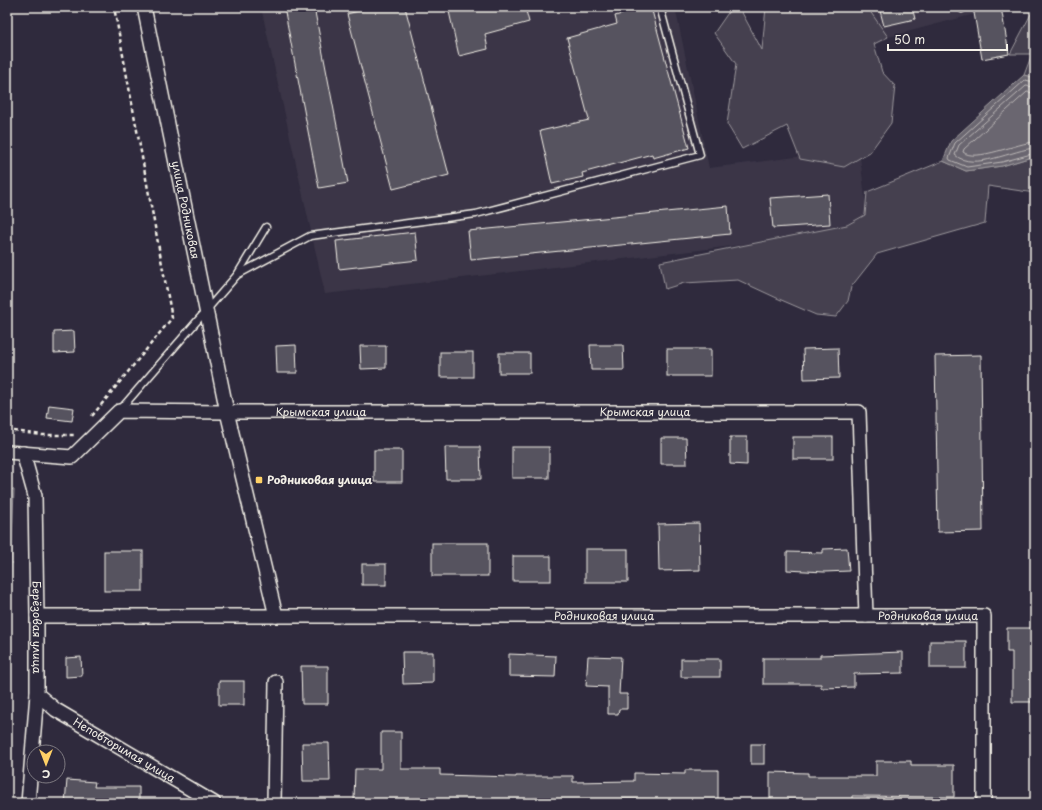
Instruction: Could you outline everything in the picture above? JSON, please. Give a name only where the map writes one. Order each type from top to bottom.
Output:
[{"type":"street","name":"улица Родниковая","points":[[144,7],[227,412],[276,616]]},
{"type":"street","points":[[7,452],[72,458],[119,411],[227,412]]},
{"type":"street","name":"Крымская улица","points":[[227,412],[859,412],[866,616]]},
{"type":"street","name":"Берёзовая улица","points":[[23,453],[35,496],[37,616],[37,694],[28,803]]},
{"type":"street","name":"Родниковая улица","points":[[37,616],[984,616],[984,803]]},
{"type":"street","points":[[274,803],[276,682]]},
{"type":"street","name":"Неповторимая улица","points":[[37,694],[56,710],[214,803]]},
{"type":"lane","points":[[237,275],[310,236],[476,214],[700,155],[660,7]]},
{"type":"lane","points":[[119,411],[237,275],[266,227]]},
{"type":"path","points":[[91,416],[172,318],[114,7]]},
{"type":"path","points":[[7,430],[42,435],[76,435]]},
{"type":"shaded area","points":[[261,7],[675,7],[709,168],[859,149],[869,230],[325,294]]},
{"type":"shaded area","points":[[732,7],[739,7],[762,50],[766,7],[867,7],[888,37],[874,44],[882,72],[895,86],[891,123],[870,152],[844,167],[800,159],[787,126],[742,149],[727,124],[736,64],[714,33]]},
{"type":"shaded area","points":[[867,7],[1001,7],[888,37]]},
{"type":"shaded area","points":[[1031,14],[1035,16],[1035,78],[1024,75],[1032,54],[1010,54]]},
{"type":"shaded area","points":[[1035,156],[1035,193],[988,186],[985,223],[877,254],[851,287],[848,301],[836,317],[816,315],[738,280],[684,283],[665,289],[660,262],[847,225],[865,215],[867,192],[943,161],[966,171],[1002,166]]},
{"type":"shaded area","points":[[7,487],[14,490],[7,668]]},
{"type":"water","points":[[1024,75],[1035,78],[1035,156],[1002,166],[966,171],[943,161],[951,141]]},
{"type":"building","points":[[284,7],[314,7],[348,183],[319,188]]},
{"type":"building","points":[[374,7],[405,7],[449,175],[393,189],[347,14]]},
{"type":"building","points":[[448,7],[525,7],[529,22],[485,34],[488,49],[459,56]]},
{"type":"building","points":[[631,7],[651,7],[689,148],[653,158],[652,154],[582,173],[583,177],[552,184],[540,131],[589,120],[567,38],[617,24],[615,16],[632,11]]},
{"type":"building","points":[[879,7],[912,7],[915,19],[884,26]]},
{"type":"building","points":[[973,7],[1001,7],[1009,54],[982,59]]},
{"type":"building","points":[[828,194],[830,224],[773,228],[770,198]]},
{"type":"building","points":[[728,206],[730,234],[471,260],[468,231]]},
{"type":"building","points":[[415,232],[418,260],[339,269],[336,241]]},
{"type":"building","points":[[74,331],[75,352],[54,353],[54,332]]},
{"type":"building","points":[[296,345],[297,373],[277,373],[276,346]]},
{"type":"building","points":[[590,345],[623,345],[624,370],[591,370]]},
{"type":"building","points":[[360,346],[386,346],[386,368],[361,369]]},
{"type":"building","points":[[838,348],[839,378],[804,379],[803,349]]},
{"type":"building","points":[[667,349],[711,349],[711,376],[667,376]]},
{"type":"building","points":[[440,352],[473,352],[473,377],[440,377]]},
{"type":"building","points":[[499,353],[530,353],[530,373],[499,373]]},
{"type":"building","points":[[981,355],[983,531],[938,532],[935,356]]},
{"type":"building","points":[[49,405],[74,408],[72,421],[47,418]]},
{"type":"building","points":[[730,437],[747,437],[747,465],[730,464]]},
{"type":"building","points":[[793,437],[833,437],[833,459],[793,459]]},
{"type":"building","points":[[661,438],[686,438],[687,464],[661,464]]},
{"type":"building","points":[[445,447],[480,447],[481,479],[446,479]]},
{"type":"building","points":[[512,447],[549,447],[549,478],[512,478]]},
{"type":"building","points":[[374,450],[402,450],[402,482],[374,482]]},
{"type":"building","points":[[699,523],[700,570],[659,571],[658,524]]},
{"type":"building","points":[[432,543],[488,543],[488,576],[432,576]]},
{"type":"building","points":[[847,548],[849,571],[824,572],[787,570],[787,552],[823,553],[823,549]]},
{"type":"building","points":[[585,549],[628,549],[628,582],[585,582]]},
{"type":"building","points":[[104,551],[143,551],[143,591],[104,591]]},
{"type":"building","points":[[513,556],[551,556],[551,581],[513,581]]},
{"type":"building","points":[[362,564],[386,564],[386,585],[362,585]]},
{"type":"building","points":[[1007,628],[1035,628],[1035,702],[1012,702],[1012,652],[1007,652]]},
{"type":"building","points":[[930,641],[966,641],[966,668],[930,668]]},
{"type":"building","points":[[402,652],[433,652],[433,683],[403,684]]},
{"type":"building","points":[[903,652],[903,673],[854,674],[854,687],[821,688],[821,684],[763,684],[763,658],[820,658],[820,655]]},
{"type":"building","points":[[509,654],[556,656],[555,677],[509,676]]},
{"type":"building","points":[[588,656],[621,657],[619,694],[627,694],[627,709],[619,709],[618,714],[608,714],[608,687],[586,686]]},
{"type":"building","points":[[81,657],[82,676],[66,677],[66,658]]},
{"type":"building","points":[[681,659],[720,659],[720,677],[681,677]]},
{"type":"building","points":[[301,666],[328,666],[328,704],[302,704]]},
{"type":"building","points":[[219,681],[244,681],[244,705],[219,705]]},
{"type":"building","points":[[381,732],[401,732],[401,769],[440,769],[440,775],[516,777],[573,776],[573,782],[634,781],[634,773],[685,774],[685,770],[718,770],[718,803],[685,803],[685,800],[623,799],[623,803],[417,803],[417,801],[354,800],[355,769],[381,769]]},
{"type":"building","points":[[302,743],[329,743],[330,781],[303,781]]},
{"type":"building","points":[[751,744],[764,744],[764,764],[751,764]]},
{"type":"building","points":[[876,761],[911,761],[911,765],[954,765],[954,797],[852,796],[852,803],[826,803],[826,800],[770,799],[770,772],[808,773],[808,776],[876,776]]},
{"type":"building","points":[[67,780],[95,782],[94,787],[139,787],[139,803],[65,803]]},
{"type":"place","name":"Родниковая улица","points":[[259,480]]}]
